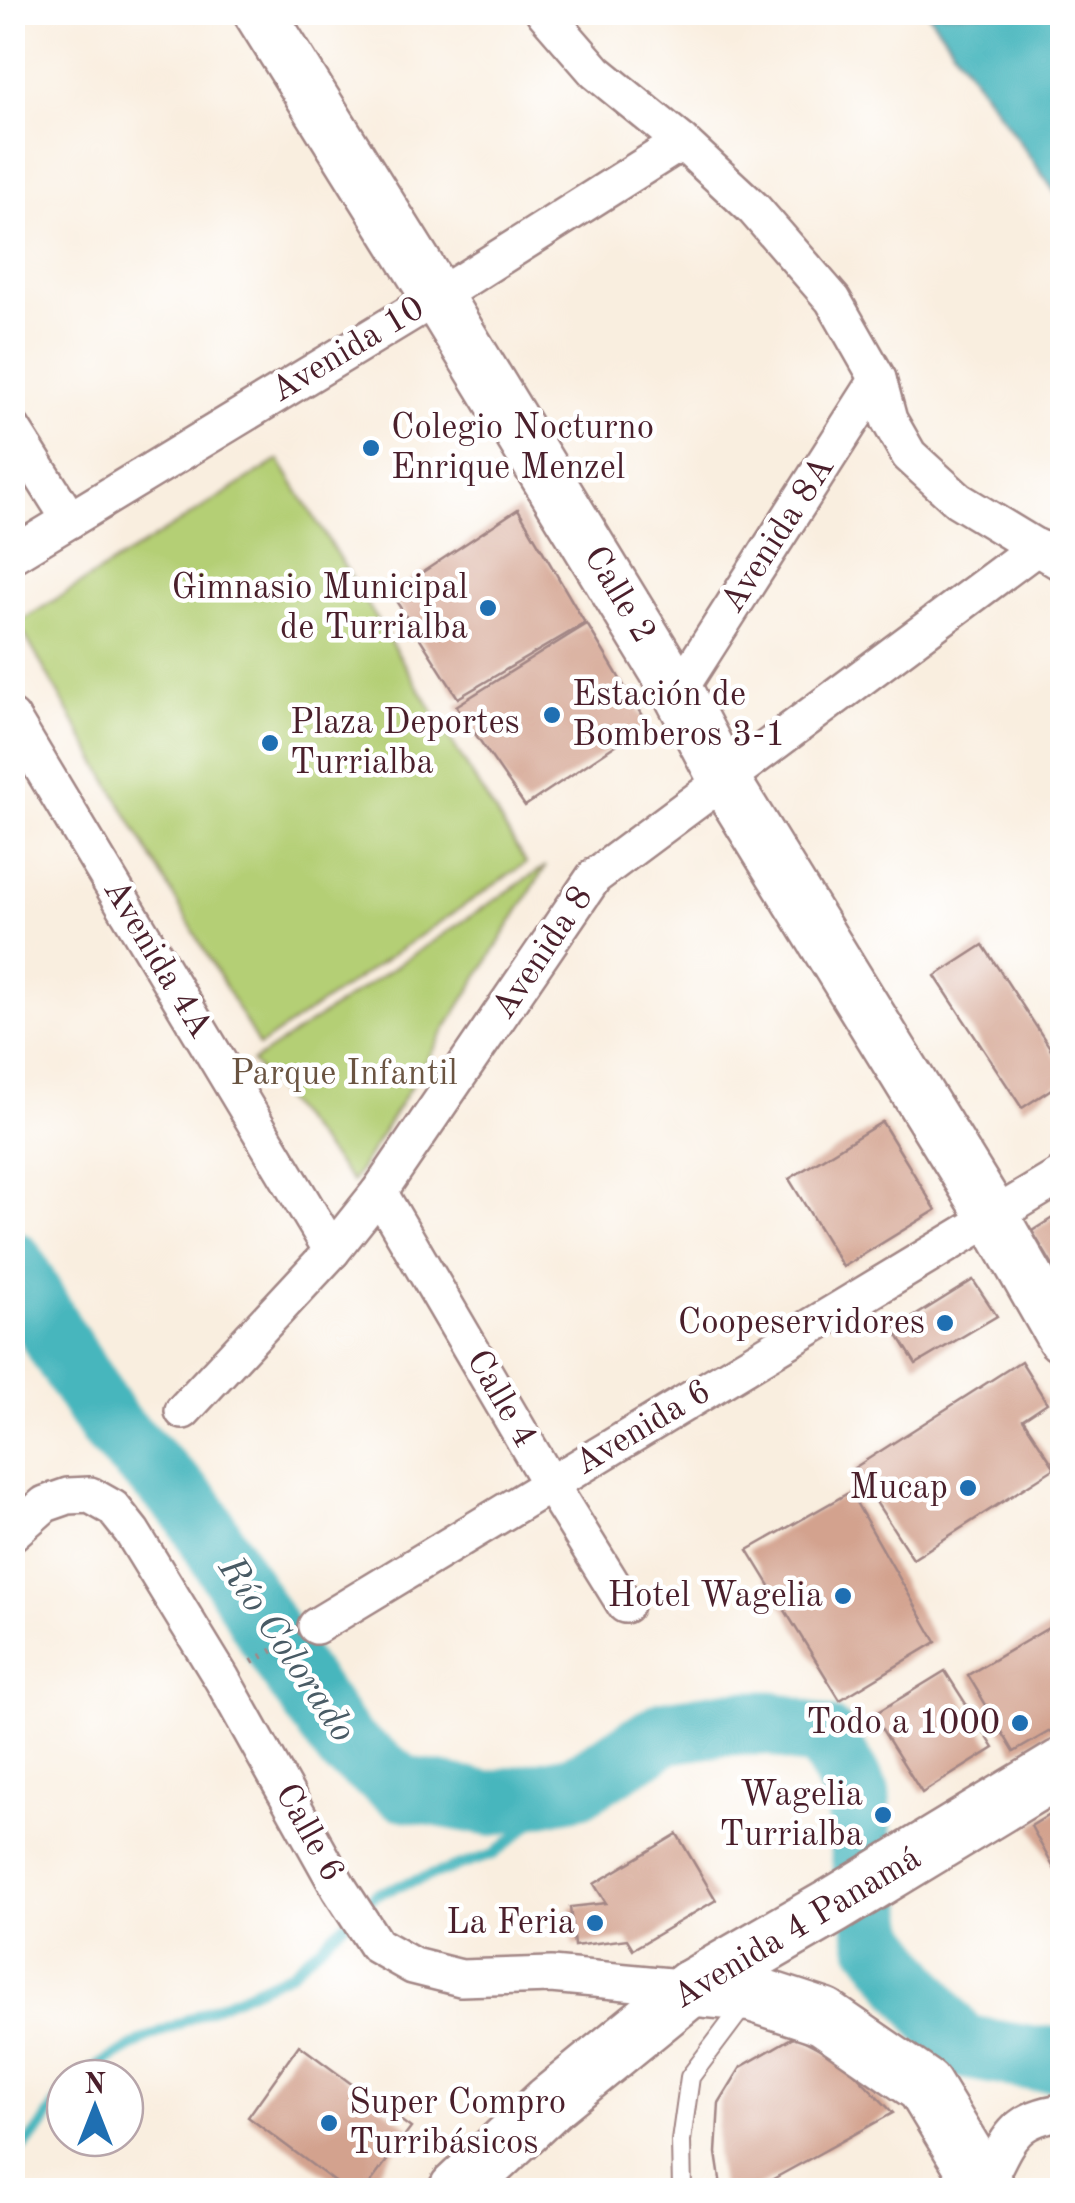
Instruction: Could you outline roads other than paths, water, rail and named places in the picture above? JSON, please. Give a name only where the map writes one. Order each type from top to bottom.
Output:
[{"type":"main road","name":"Calle 2","points":[[259,12],[678,692],[724,781],[994,1218],[1062,1337]]},
{"type":"main road","name":"Avenida 4 Panamá","points":[[458,2190],[550,2102],[691,1988],[1062,1767]]},
{"type":"main road","points":[[691,1988],[753,1994],[824,2017],[924,2086],[986,2189]]},
{"type":"street","points":[[544,12],[596,72],[682,142],[754,209],[833,300],[878,378],[889,420],[908,454],[958,500],[1050,555]]},
{"type":"street","name":"Avenida 10","points":[[12,555],[682,142]]},
{"type":"street","name":"Avenida 8A","points":[[678,692],[878,378]]},
{"type":"street","points":[[12,428],[70,520]]},
{"type":"street","name":"Avenida 8","points":[[184,1412],[332,1251],[379,1192],[594,877],[724,781],[1050,555]]},
{"type":"street","name":"Avenida 4A","points":[[12,718],[332,1251]]},
{"type":"street","name":"Avenida 6","points":[[316,1626],[1062,1175]]},
{"type":"street","name":"Calle 4","points":[[379,1192],[550,1484],[626,1605]]},
{"type":"street","name":"Calle 6","points":[[12,1533],[44,1504],[68,1496],[90,1494],[114,1508],[222,1680],[339,1888],[376,1945],[413,1966],[461,1978],[551,1975],[691,1988]]},
{"type":"street","points":[[986,2189],[1013,2132],[1026,2120],[1062,2112]]},
{"type":"lane","points":[[682,2190],[681,2141],[690,2077],[753,1994]]},
{"type":"water","points":[[928,13],[1062,13],[1062,202]]},
{"type":"waterway","name":"Río Colorado","points":[[12,1263],[110,1426],[192,1508],[288,1665],[345,1746],[403,1788],[489,1804],[577,1786],[666,1732],[724,1723],[771,1723],[827,1740],[858,1796],[860,1837],[878,1940],[959,2046],[1034,2059],[1062,2058]]},
{"type":"waterway","points":[[112,2058],[290,1973],[376,1894],[494,1854],[577,1786]]},
{"type":"waterway","points":[[12,2159],[45,2122]]},
{"type":"place","name":"Colegio Nocturno Enrique Menzel","points":[[371,448]]},
{"type":"place","name":"Gimnasio Municipal de Turrialba","points":[[488,608]]},
{"type":"place","name":"Estación de Bomberos 3-1","points":[[552,715]]},
{"type":"place","name":"Plaza Deportes Turrialba","points":[[270,743]]},
{"type":"place","name":"Coopeservidores","points":[[945,1323]]},
{"type":"place","name":"Mucap","points":[[968,1488]]},
{"type":"place","name":"Hotel Wagelia","points":[[843,1596]]},
{"type":"place","name":"Todo a 1000","points":[[1020,1723]]},
{"type":"place","name":"Wagelia Turrialba","points":[[883,1815]]},
{"type":"place","name":"La Feria","points":[[595,1923]]},
{"type":"place","name":"Super Compro Turribásicos","points":[[329,2123]]},
{"type":"park label","name":"Parque Infantil","points":[[344,1074]]}]
